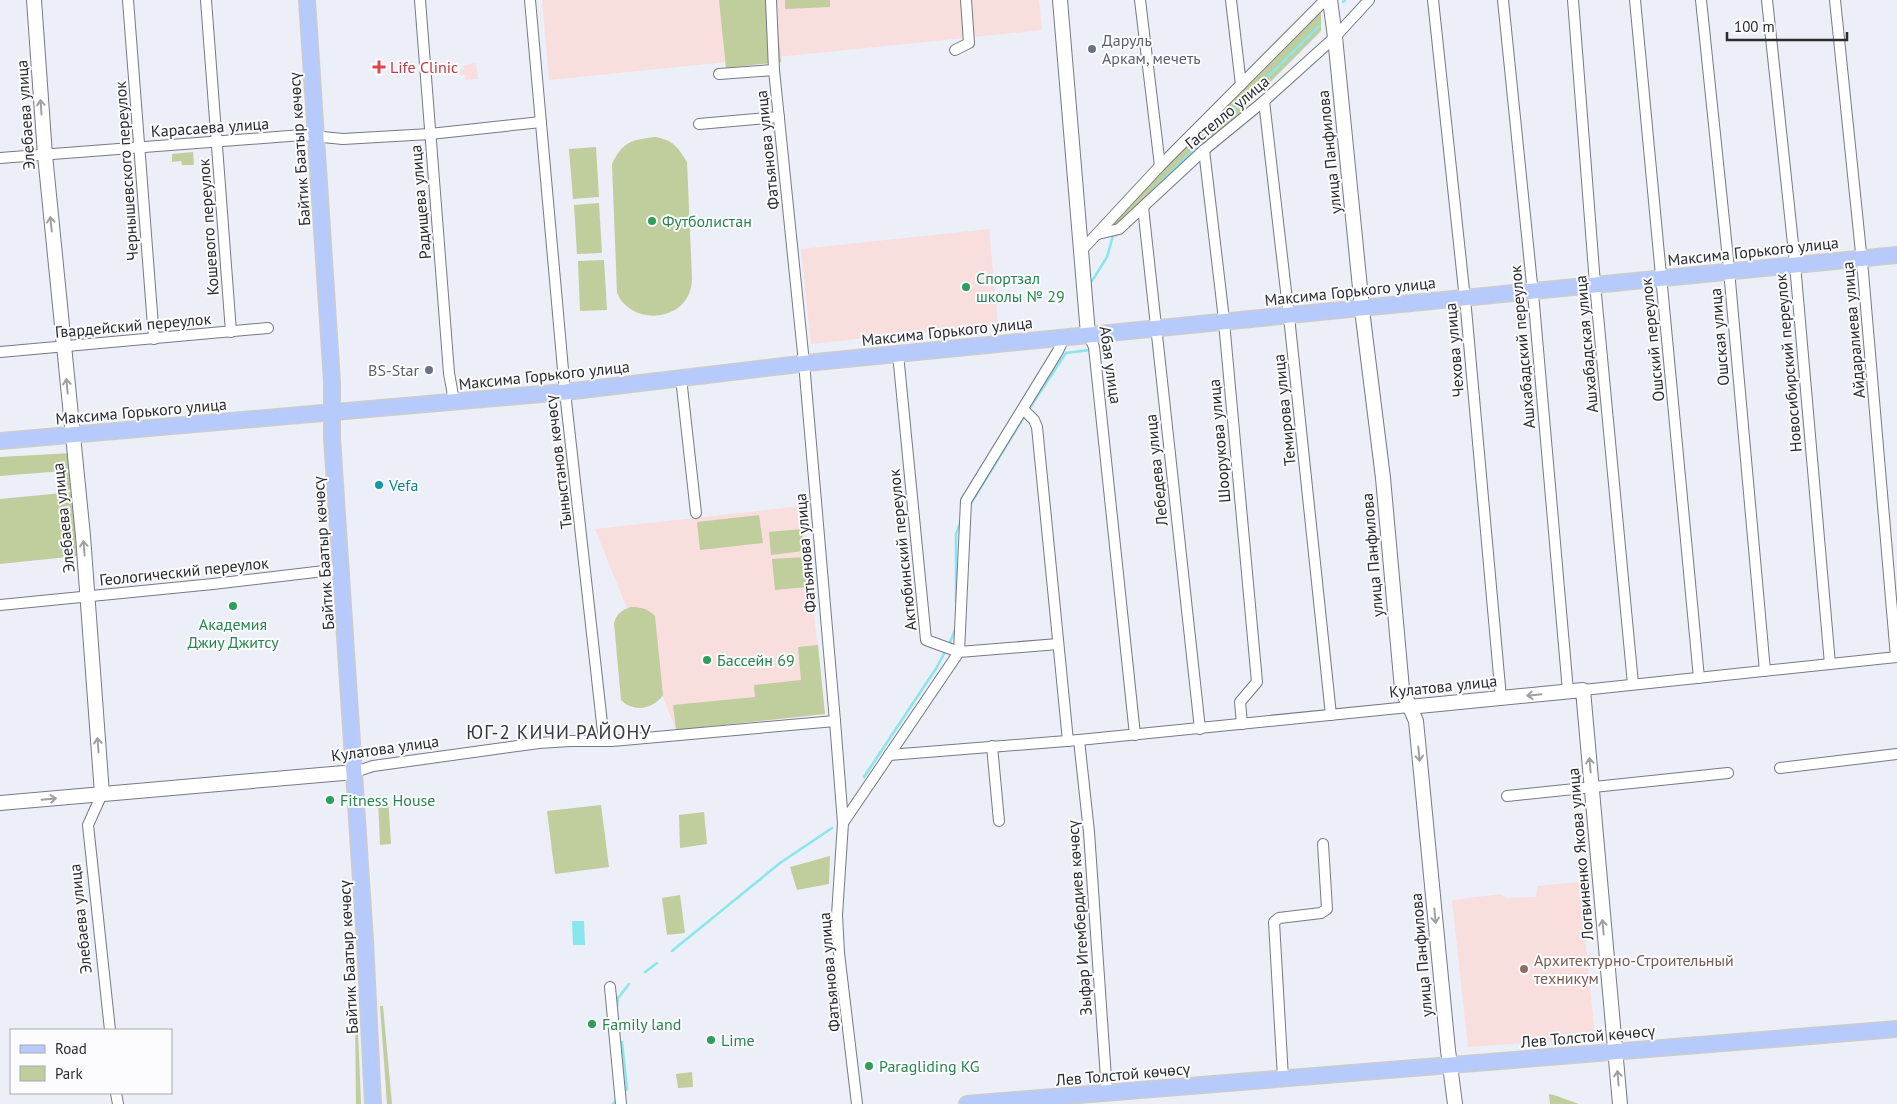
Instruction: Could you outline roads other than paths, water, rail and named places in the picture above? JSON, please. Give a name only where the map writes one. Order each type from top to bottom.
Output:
[{"type":"main road","name":"Байтик Баатыр көчөсү","points":[[307,0],[333,412],[332,438],[355,772],[373,1104]]},
{"type":"main road","name":"Максима Горького улица","points":[[0,441],[564,392],[804,363],[1065,336],[1897,255]]},
{"type":"main road","name":"Лев Толстой көчөсү","points":[[967,1104],[1897,1029]]},
{"type":"street","name":"Элебаева улица","points":[[34,0],[45,155],[88,597],[102,794],[88,825],[110,1029]]},
{"type":"street","name":"Чернышевского переулок","points":[[128,0],[154,339]]},
{"type":"street","name":"Кошевого переулок","points":[[206,0],[231,332]]},
{"type":"street","name":"Радищева улица","points":[[420,0],[450,373],[454,402]]},
{"type":"street","name":"Тыныстанов көчөсү","points":[[530,0],[564,392],[604,741]]},
{"type":"street","name":"Фатьянова улица","points":[[771,0],[774,70],[804,363],[843,823],[836,916],[857,1104]]},
{"type":"street","points":[[955,50],[969,43],[966,0]]},
{"type":"street","name":"Абая улица","points":[[1060,0],[1088,334],[1094,351],[1135,735]]},
{"type":"street","points":[[1140,0],[1160,166]]},
{"type":"street","points":[[1231,0],[1241,85]]},
{"type":"street","name":"Гастелло улица","points":[[1081,252],[1160,166],[1325,0]]},
{"type":"street","name":"улица Панфилова","points":[[1330,0],[1382,478],[1402,689],[1416,721],[1455,1104]]},
{"type":"street","name":"Гастелло улица","points":[[1098,234],[1119,229],[1204,150],[1264,101],[1335,38],[1368,0]]},
{"type":"street","name":"Чехова улица","points":[[1433,0],[1464,297],[1501,698]]},
{"type":"street","name":"Ашхабадский переулок","points":[[1503,0],[1532,290],[1568,691]]},
{"type":"street","name":"Ашхабадская улица","points":[[1573,0],[1596,284],[1633,684]]},
{"type":"street","name":"Ошский переулок","points":[[1635,0],[1699,678]]},
{"type":"street","name":"Ошская улица","points":[[1701,0],[1729,271],[1765,671]]},
{"type":"street","name":"Новосибирский переулок","points":[[1767,0],[1795,265],[1830,664]]},
{"type":"street","name":"Айдаралиева улица","points":[[1835,0],[1862,258],[1897,658]]},
{"type":"street","points":[[718,74],[774,70]]},
{"type":"street","name":"Темирова улица","points":[[1264,101],[1289,314],[1331,715]]},
{"type":"street","points":[[699,124],[779,117]]},
{"type":"street","name":"Карасаева улица","points":[[0,158],[316,135],[331,139],[343,139],[430,134],[541,122]]},
{"type":"street","name":"Шоорукова улица","points":[[1204,150],[1224,321],[1257,682],[1240,702],[1242,724]]},
{"type":"street","name":"Лебедева улица","points":[[1143,207],[1200,728]]},
{"type":"street","name":"Гвардейский переулок","points":[[0,352],[268,328]]},
{"type":"street","points":[[843,823],[959,652],[966,501],[1058,351],[1065,336]]},
{"type":"street","name":"Актюбинский переулок","points":[[898,354],[926,640],[959,652],[1058,644]]},
{"type":"street","points":[[681,378],[696,513]]},
{"type":"street","name":"Зыфар Игембердиев көчөсү","points":[[1023,409],[1034,420],[1037,427],[1058,644],[1089,832],[1107,1093]]},
{"type":"street","name":"Геологический переулок","points":[[0,605],[341,569]]},
{"type":"street","name":"Кулатова улица","points":[[889,755],[1135,735],[1897,658]]},
{"type":"street","name":"Логвиненко Якова улица","points":[[1583,690],[1620,1104]]},
{"type":"street","name":"Кулатова улица","points":[[0,803],[355,772],[373,766],[523,745],[570,741],[604,741],[835,721]]},
{"type":"street","points":[[992,746],[998,821]]},
{"type":"street","points":[[1780,768],[1897,754]]},
{"type":"street","points":[[1508,796],[1728,773]]},
{"type":"street","points":[[1282,1078],[1274,922],[1279,918],[1321,913],[1327,909],[1323,844]]},
{"type":"street","points":[[610,987],[621,1104]]},
{"type":"water","points":[[572,921],[584,921],[585,945],[573,945]]},
{"type":"waterway","points":[[1142,201],[1319,26]]},
{"type":"waterway","points":[[1092,281],[1107,257],[1113,236]]},
{"type":"waterway","points":[[1029,409],[1066,353],[1089,350]]},
{"type":"waterway","points":[[970,505],[1024,417]]},
{"type":"waterway","points":[[956,602],[956,534],[961,521]]},
{"type":"waterway","points":[[949,645],[956,627]]},
{"type":"waterway","points":[[864,777],[937,667],[946,650]]},
{"type":"waterway","points":[[672,951],[780,863],[832,828]]},
{"type":"waterway","points":[[645,972],[657,963]]},
{"type":"waterway","points":[[617,1006],[618,998],[629,984]]},
{"type":"waterway","points":[[622,1042],[627,1089],[625,1091]]},
{"type":"waterway","points":[[613,1104],[616,1101]]},
{"type":"place","name":"Даруль Аркам, мечеть","points":[[1092,49]]},
{"type":"place","name":"Life Clinic","points":[[379,67]]},
{"type":"place","name":"Футболистан","points":[[652,221]]},
{"type":"place","name":"Спортзал школы № 29","points":[[966,287]]},
{"type":"place","name":"BS-Star","points":[[429,370]]},
{"type":"place","name":"Vefa","points":[[379,485]]},
{"type":"place","name":"Академия Джиу Джитсу","points":[[233,606]]},
{"type":"place","name":"Бассейн 69","points":[[707,660]]},
{"type":"place","name":"Fitness House","points":[[330,800]]},
{"type":"place","name":"Архитектурно-Строительный техникум","points":[[1524,969]]},
{"type":"place","name":"Family land","points":[[592,1024]]},
{"type":"place","name":"Lime","points":[[711,1040]]},
{"type":"place","name":"Paragliding KG","points":[[869,1066]]},
{"type":"district","name":"ЮГ-2 КИЧИ РАЙОНУ","points":[[559,732]]}]
